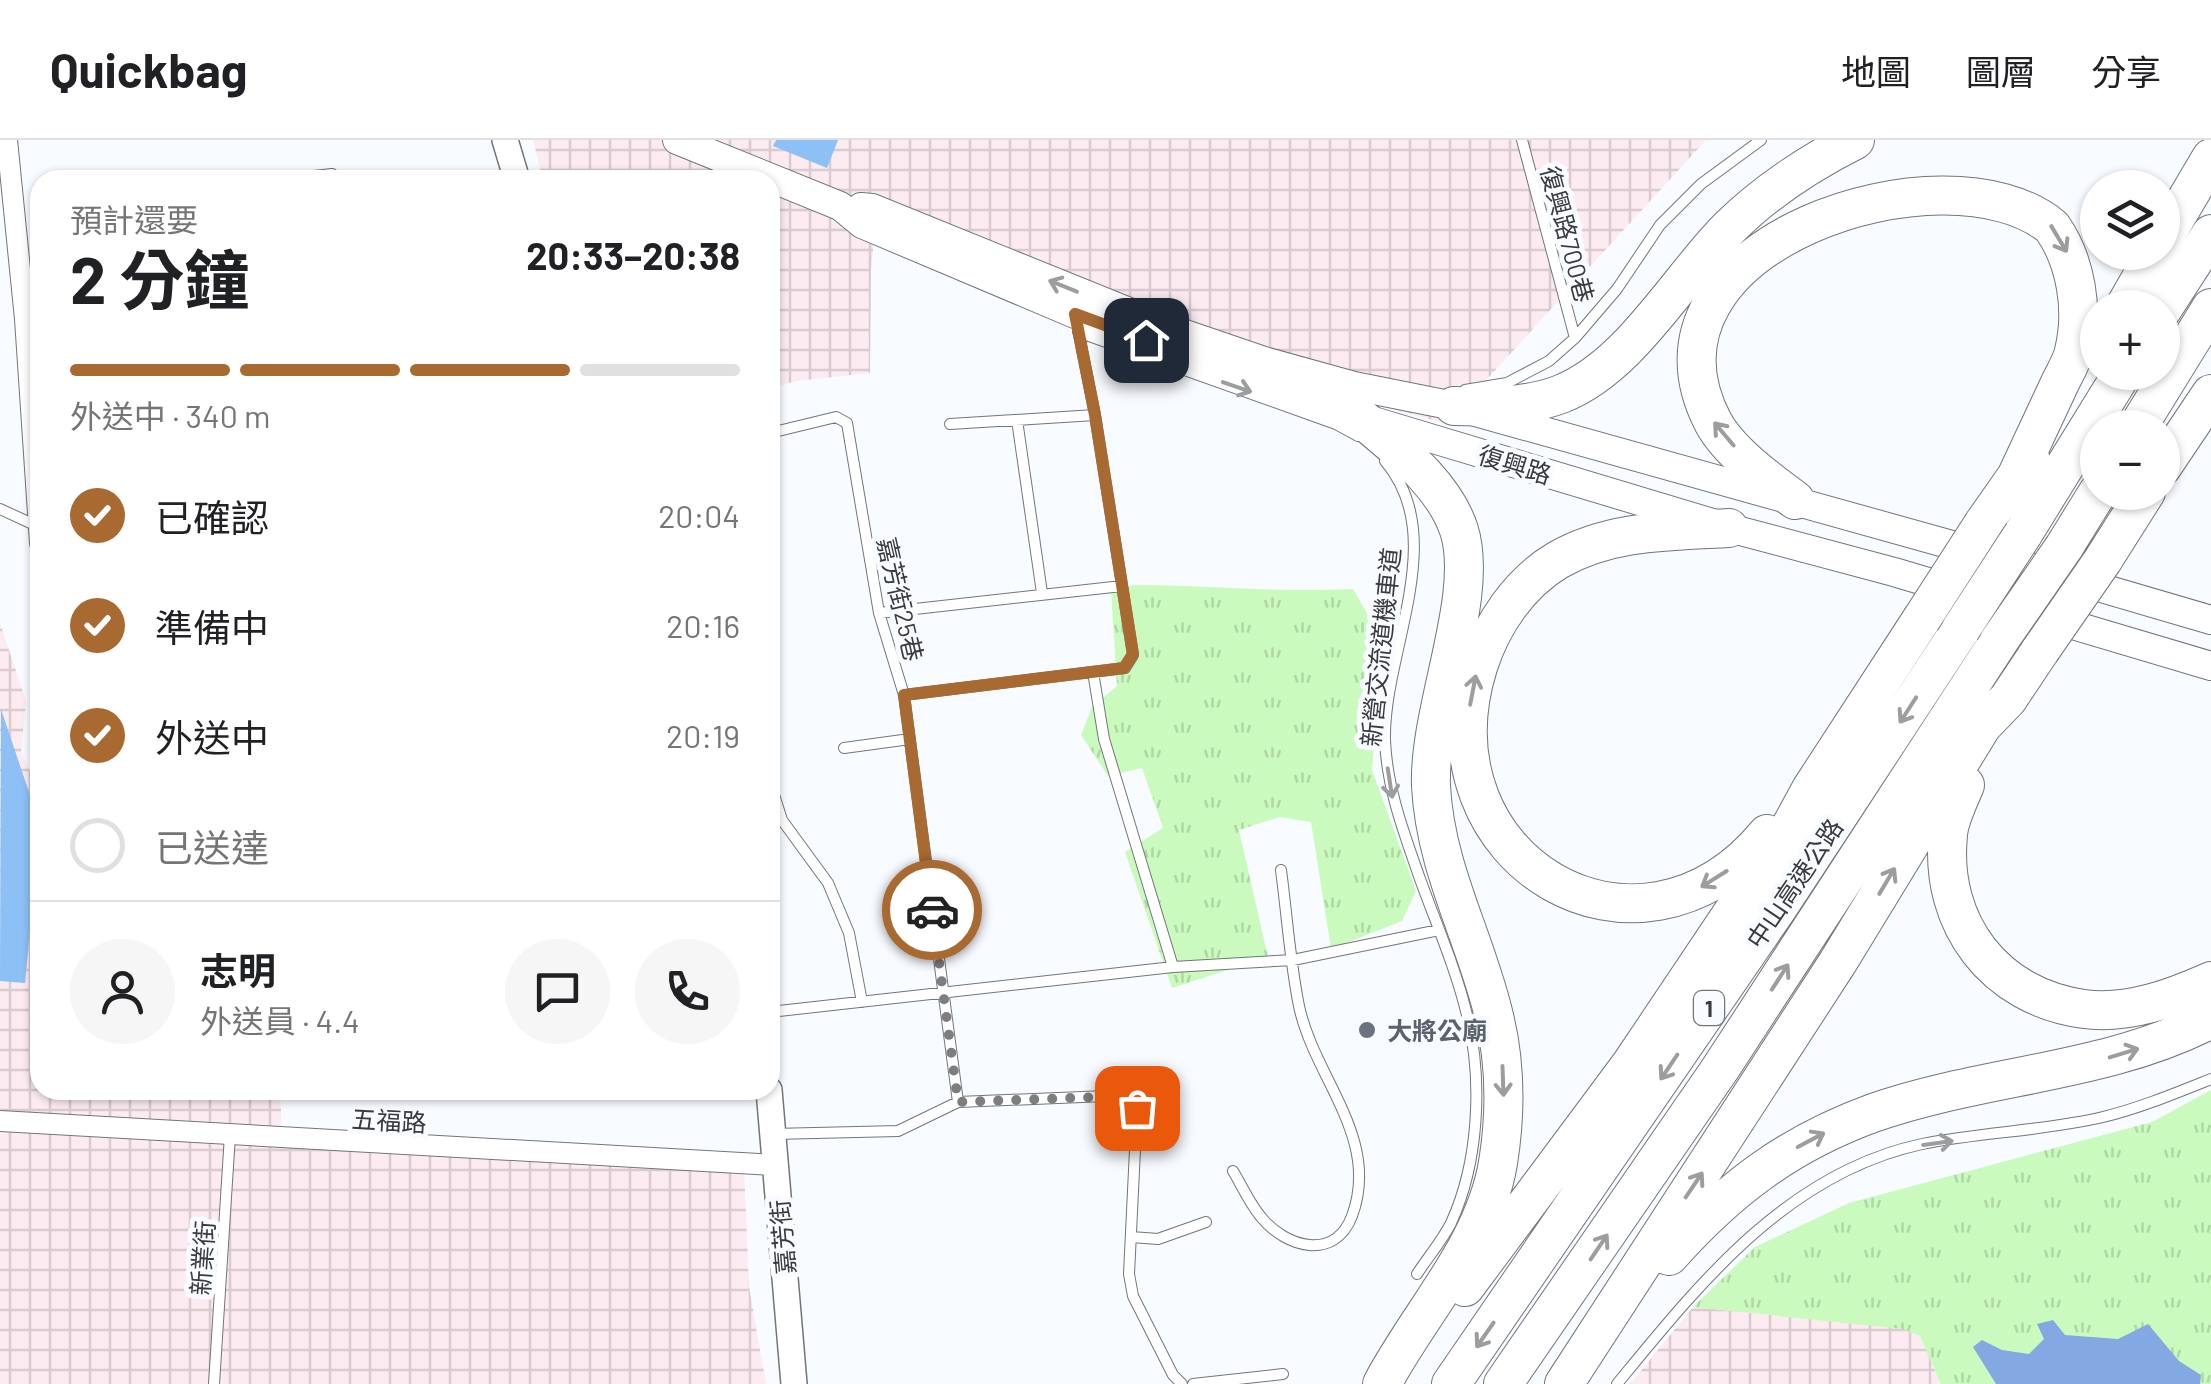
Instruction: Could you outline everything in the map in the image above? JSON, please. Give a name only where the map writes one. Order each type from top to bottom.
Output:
[{"type":"highway","points":[[1451,396],[1522,403],[1561,394],[1600,371],[1638,334],[1731,226],[1782,185],[1855,140]]},
{"type":"highway","points":[[2180,211],[2211,158]]},
{"type":"highway","points":[[1795,500],[1756,471],[1714,424],[1698,379],[1699,328],[1715,287],[1741,250],[1772,222],[1815,196],[1865,178],[1915,167],[1958,169],[2002,183],[2039,208],[2067,248],[2078,300],[2074,351],[2017,475]]},
{"type":"highway","points":[[2175,290],[2211,234]]},
{"type":"highway","points":[[2148,410],[2211,308]]},
{"type":"highway","points":[[1390,1384],[1632,1064],[1792,824],[1810,788],[1983,524],[2080,386]]},
{"type":"highway","name":"中山高速公路","points":[[1451,1384],[1778,909],[2112,390]]},
{"type":"highway","points":[[2180,437],[2208,392]]},
{"type":"highway","points":[[1361,415],[1421,470],[1442,496],[1460,531],[1464,567],[1460,604],[1436,717],[1431,784],[1438,840],[1449,884],[1493,1011],[1502,1061],[1504,1111],[1497,1168],[1482,1213],[1454,1269],[1382,1384]]},
{"type":"highway","name":"中山高速公路","points":[[1502,1384],[1730,1053],[2087,510]]},
{"type":"highway","points":[[2135,510],[2008,699],[1964,788],[1948,831],[1946,875],[1956,916],[1982,954],[2006,979],[2044,1000],[2086,1010],[2134,1007],[2211,982]]},
{"type":"highway","points":[[1728,528],[1642,532],[1599,544],[1558,561],[1524,587],[1497,620],[1473,682],[1468,763],[1477,795],[1494,828],[1516,856],[1550,883],[1585,897],[1619,902],[1660,900],[1700,888],[1739,861],[1810,788]]},
{"type":"highway","points":[[1564,1384],[1838,962],[1982,726],[2008,699]]},
{"type":"highway","points":[[1578,1384],[1664,1262],[1732,1191],[1772,1162],[1828,1132],[1875,1113],[2122,1054],[2182,1034],[2211,1019]]},
{"type":"main road","name":"復興路","points":[[677,140],[751,170]]},
{"type":"main road","name":"復興路","points":[[780,182],[840,206],[862,224],[1077,323],[1728,528],[1894,572],[2211,666]]},
{"type":"main road","name":"復興路","points":[[840,206],[872,208],[1176,331],[1361,415],[1451,396],[2211,620]]},
{"type":"street","points":[[8,140],[30,405]]},
{"type":"street","points":[[504,140],[514,170]]},
{"type":"street","name":"嘉芳街","points":[[770,1100],[794,1384]]},
{"type":"street","name":"五福路","points":[[0,1121],[775,1165]]},
{"type":"lane","name":"復興路700巷","points":[[1522,140],[1575,338]]},
{"type":"lane","points":[[1451,396],[1507,383],[1549,361],[1617,290],[1660,225],[1701,184],[1761,140]]},
{"type":"lane","points":[[904,695],[1124,668],[1133,654],[1077,323]]},
{"type":"lane","points":[[950,424],[1095,415]]},
{"type":"lane","name":"嘉芳街25巷","points":[[780,431],[836,417],[846,423],[879,613],[904,695],[958,1102]]},
{"type":"lane","points":[[1017,420],[1042,593]]},
{"type":"lane","name":"新營交流道機車道","points":[[1380,455],[1405,492],[1414,562],[1389,695],[1385,738],[1388,770],[1395,810],[1467,1014],[1476,1070],[1468,1169],[1450,1224],[1417,1274]]},
{"type":"lane","points":[[0,509],[30,529]]},
{"type":"lane","points":[[879,613],[1122,586]]},
{"type":"lane","points":[[1093,672],[1104,739],[1173,968]]},
{"type":"lane","points":[[844,748],[910,739]]},
{"type":"lane","points":[[780,814],[828,883],[849,933],[862,1002]]},
{"type":"lane","points":[[1233,1171],[1261,1218],[1287,1240],[1309,1247],[1328,1245],[1350,1220],[1359,1193],[1360,1159],[1299,1010],[1281,870]]},
{"type":"lane","points":[[780,1011],[1173,968],[1293,960],[1438,930]]},
{"type":"lane","points":[[1617,1384],[1703,1280],[1764,1223],[1822,1182],[1922,1144],[2104,1117],[2211,1079]]},
{"type":"lane","points":[[772,1134],[898,1131],[958,1102],[1130,1096],[1137,1108],[1129,1274],[1133,1296],[1173,1375],[1182,1384]]},
{"type":"lane","name":"新業街","points":[[214,1384],[230,1135]]},
{"type":"lane","points":[[1131,1237],[1158,1239],[1206,1222]]},
{"type":"lane","points":[[1193,1384],[1283,1374]]},
{"type":"shaded area","points":[[533,140],[1706,140],[1446,424],[1248,367],[875,230],[870,373],[780,385],[780,170],[540,170]]},
{"type":"shaded area","points":[[0,623],[26,701],[21,752],[30,771],[30,1100],[280,1100],[282,1135],[744,1168],[749,1287],[766,1384],[0,1384]]},
{"type":"shaded area","points":[[1693,1307],[1903,1328],[1920,1336],[1941,1384],[1630,1384]]},
{"type":"green space","points":[[1135,585],[1353,589],[1383,641],[1372,770],[1416,891],[1402,921],[1331,949],[1311,822],[1280,817],[1239,830],[1268,957],[1172,988],[1125,852],[1163,828],[1142,768],[1108,776],[1081,735],[1092,707],[1117,686],[1111,590]]},
{"type":"green space","points":[[2211,1090],[2211,1384],[1941,1384],[1920,1336],[1903,1329],[1693,1307],[1755,1247],[1849,1203],[2152,1122]]},
{"type":"water","points":[[2053,1320],[2065,1335],[2118,1339],[2148,1324],[2179,1361],[2201,1375],[2200,1384],[1996,1384],[1973,1347],[1982,1340],[2002,1350],[2029,1354],[2044,1339],[2037,1324]]},
{"type":"building","points":[[776,140],[838,140],[827,168],[773,146]]},
{"type":"building","points":[[1,709],[30,795],[30,930],[25,983],[0,981]]},
{"type":"way so far","points":[[932,910],[958,1102],[1130,1096],[1137,1108]]},
{"type":"place","name":"大將公廟","points":[[1367,1030]]},
{"type":"route","points":[[932,910],[904,695],[1124,668],[1133,654],[1075,314],[1146,340]]}]
